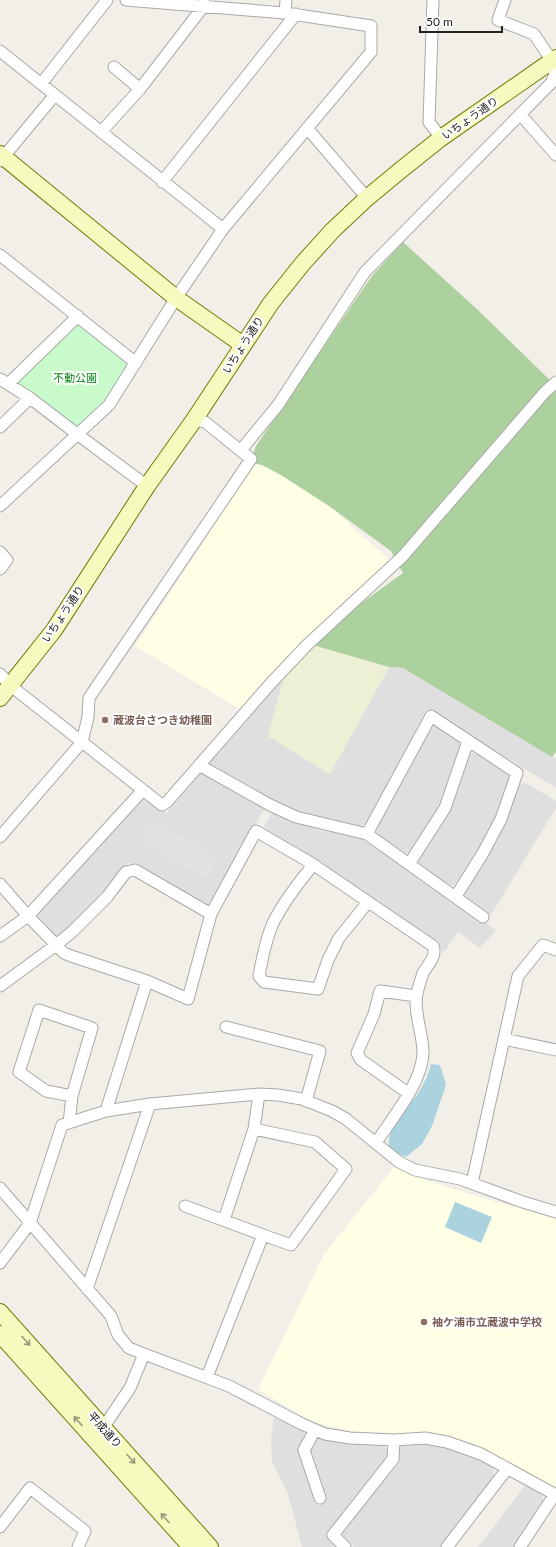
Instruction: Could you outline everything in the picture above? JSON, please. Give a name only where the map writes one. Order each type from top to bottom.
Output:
[{"type":"street","points":[[41,84],[107,0]]},
{"type":"street","points":[[0,506],[108,405],[222,229],[371,52],[371,26],[296,14],[204,4],[126,0]]},
{"type":"street","points":[[285,13],[286,0]]},
{"type":"street","points":[[433,0],[429,122],[441,138]]},
{"type":"street","points":[[241,450],[278,404],[366,272],[552,82],[555,73],[554,59],[534,34],[498,20],[505,0]]},
{"type":"street","points":[[101,132],[140,88],[204,4]]},
{"type":"street","points":[[162,182],[296,14]]},
{"type":"street","points":[[0,52],[222,229]]},
{"type":"street","name":"いちょう通り","points":[[0,698],[54,630],[147,486],[194,420],[271,303],[304,262],[333,230],[367,198],[441,138],[554,59]]},
{"type":"street","points":[[114,67],[140,88]]},
{"type":"street","points":[[54,96],[1,158],[176,298],[243,345]]},
{"type":"street","points":[[520,114],[556,155]]},
{"type":"street","points":[[308,128],[367,198]]},
{"type":"street","points":[[0,255],[136,362]]},
{"type":"street","points":[[78,316],[4,381],[30,398],[147,486]]},
{"type":"street","points":[[0,674],[11,686],[162,805],[167,802],[271,683],[307,645],[403,556],[545,392],[556,382]]},
{"type":"street","points":[[0,427],[30,398]]},
{"type":"street","points":[[0,837],[82,742],[88,717],[90,698],[251,459],[205,422],[194,420]]},
{"type":"street","points":[[0,552],[8,560],[0,569]]},
{"type":"street","points":[[367,834],[431,716],[468,742],[517,773],[500,819],[484,853],[456,896]]},
{"type":"street","points":[[409,864],[445,808],[459,772],[468,742]]},
{"type":"street","points":[[199,765],[270,805],[296,817],[367,834],[484,917]]},
{"type":"street","points":[[0,936],[28,916],[142,790]]},
{"type":"street","points":[[0,884],[28,916],[64,953],[147,981],[188,1000],[211,914],[256,831],[313,865],[433,946],[435,951],[424,973],[416,996],[418,1022],[423,1050],[422,1063],[416,1082],[376,1143]]},
{"type":"street","points":[[313,865],[301,880],[273,924],[259,976],[264,982],[318,989],[328,960],[339,938],[368,902]]},
{"type":"street","points":[[0,986],[73,931],[107,897],[126,872],[136,870],[211,914]]},
{"type":"street","points":[[472,1184],[518,976],[543,946],[556,950]]},
{"type":"street","points":[[106,1111],[147,981]]},
{"type":"street","points":[[408,1093],[361,1060],[357,1053],[374,1014],[380,991],[416,996]]},
{"type":"street","points":[[69,1123],[72,1096],[92,1028],[39,1010],[19,1072],[46,1091],[72,1096]]},
{"type":"street","points":[[226,1027],[320,1050],[306,1101]]},
{"type":"street","points":[[504,1039],[556,1050]]},
{"type":"street","points":[[224,1220],[254,1129],[259,1094]]},
{"type":"street","points":[[0,1263],[30,1223],[62,1126],[106,1111],[150,1104],[259,1094],[278,1095],[306,1101],[332,1111],[346,1119],[399,1162],[415,1170],[460,1179],[526,1203],[556,1212]]},
{"type":"street","points":[[87,1289],[150,1104]]},
{"type":"street","points":[[185,1206],[291,1245],[346,1169],[315,1142],[254,1129]]},
{"type":"street","points":[[0,1188],[111,1316],[118,1335],[129,1348],[229,1386],[325,1434],[350,1438],[394,1440],[425,1438],[447,1442],[481,1454],[556,1494],[520,1547]]},
{"type":"street","points":[[206,1377],[263,1235]]},
{"type":"street","name":"平成通り","points":[[0,1312],[210,1547]]},
{"type":"street","name":"平成通り","points":[[0,1334],[185,1545]]},
{"type":"street","points":[[103,1428],[130,1388],[144,1354]]},
{"type":"street","points":[[315,1430],[304,1450],[320,1498]]},
{"type":"street","points":[[345,1547],[333,1535],[393,1459],[394,1440]]},
{"type":"street","points":[[447,1547],[507,1469]]},
{"type":"street","points":[[0,1527],[30,1488],[85,1531],[78,1547]]},
{"type":"shaded area","points":[[252,463],[262,465],[281,475],[329,506],[393,563],[243,711],[135,646],[199,549]]},
{"type":"shaded area","points":[[316,645],[389,667],[330,774],[268,736],[284,678]]},
{"type":"shaded area","points":[[389,667],[403,668],[556,758],[556,788],[427,709],[367,823],[358,827],[347,823],[320,821],[292,812],[207,765],[284,678],[268,736],[330,774]]},
{"type":"shaded area","points":[[437,726],[460,741],[461,750],[440,806],[410,853],[401,853],[378,838],[376,828],[427,730]]},
{"type":"shaded area","points":[[478,752],[508,770],[510,777],[494,826],[482,850],[454,885],[447,885],[419,866],[419,857],[448,811],[470,754]]},
{"type":"shaded area","points":[[203,770],[266,806],[207,910],[134,864],[128,863],[103,898],[60,935],[54,936],[50,934],[36,913],[141,799],[146,797],[167,813]]},
{"type":"shaded area","points":[[526,783],[556,801],[556,808],[491,915],[465,897],[465,889],[489,854],[518,784]]},
{"type":"shaded area","points":[[273,811],[322,831],[345,833],[359,837],[496,930],[480,948],[458,932],[444,952],[354,889],[267,834],[264,826]]},
{"type":"shaded area","points":[[154,821],[218,858],[206,878],[142,842]]},
{"type":"shaded area","name":"袖ケ浦市立蔵波中学校","points":[[395,1166],[427,1181],[513,1207],[556,1217],[556,1492],[471,1442],[439,1434],[364,1433],[349,1431],[314,1422],[258,1390],[324,1254]]},
{"type":"shaded area","points":[[274,1417],[305,1431],[300,1449],[318,1504],[324,1502],[309,1449],[316,1436],[384,1445],[388,1453],[388,1457],[328,1535],[340,1547],[302,1547],[288,1494],[272,1462],[271,1439]]},
{"type":"shaded area","points":[[422,1444],[446,1446],[488,1460],[494,1471],[491,1484],[441,1547],[354,1547],[343,1536],[341,1530],[398,1459],[398,1451],[401,1445]]},
{"type":"shaded area","points":[[526,1484],[542,1495],[544,1503],[514,1547],[477,1547],[483,1541]]},
{"type":"green space","points":[[403,242],[479,311],[556,386],[556,752],[552,757],[403,668],[389,667],[306,643],[403,573],[391,551],[329,506],[281,475],[262,465],[252,463],[256,446],[372,276]]},
{"type":"green space","name":"不動公園","points":[[78,316],[136,363],[109,405],[77,434],[8,384]]},
{"type":"water","points":[[431,1064],[440,1065],[446,1085],[432,1126],[422,1144],[406,1157],[395,1152],[389,1147],[389,1138],[395,1123],[422,1087]]},
{"type":"water","points":[[455,1202],[492,1217],[481,1243],[445,1227]]},
{"type":"place","name":"蔵波台さつき幼稚園","points":[[105,720]]},
{"type":"place","name":"袖ケ浦市立蔵波中学校","points":[[424,1322]]}]
